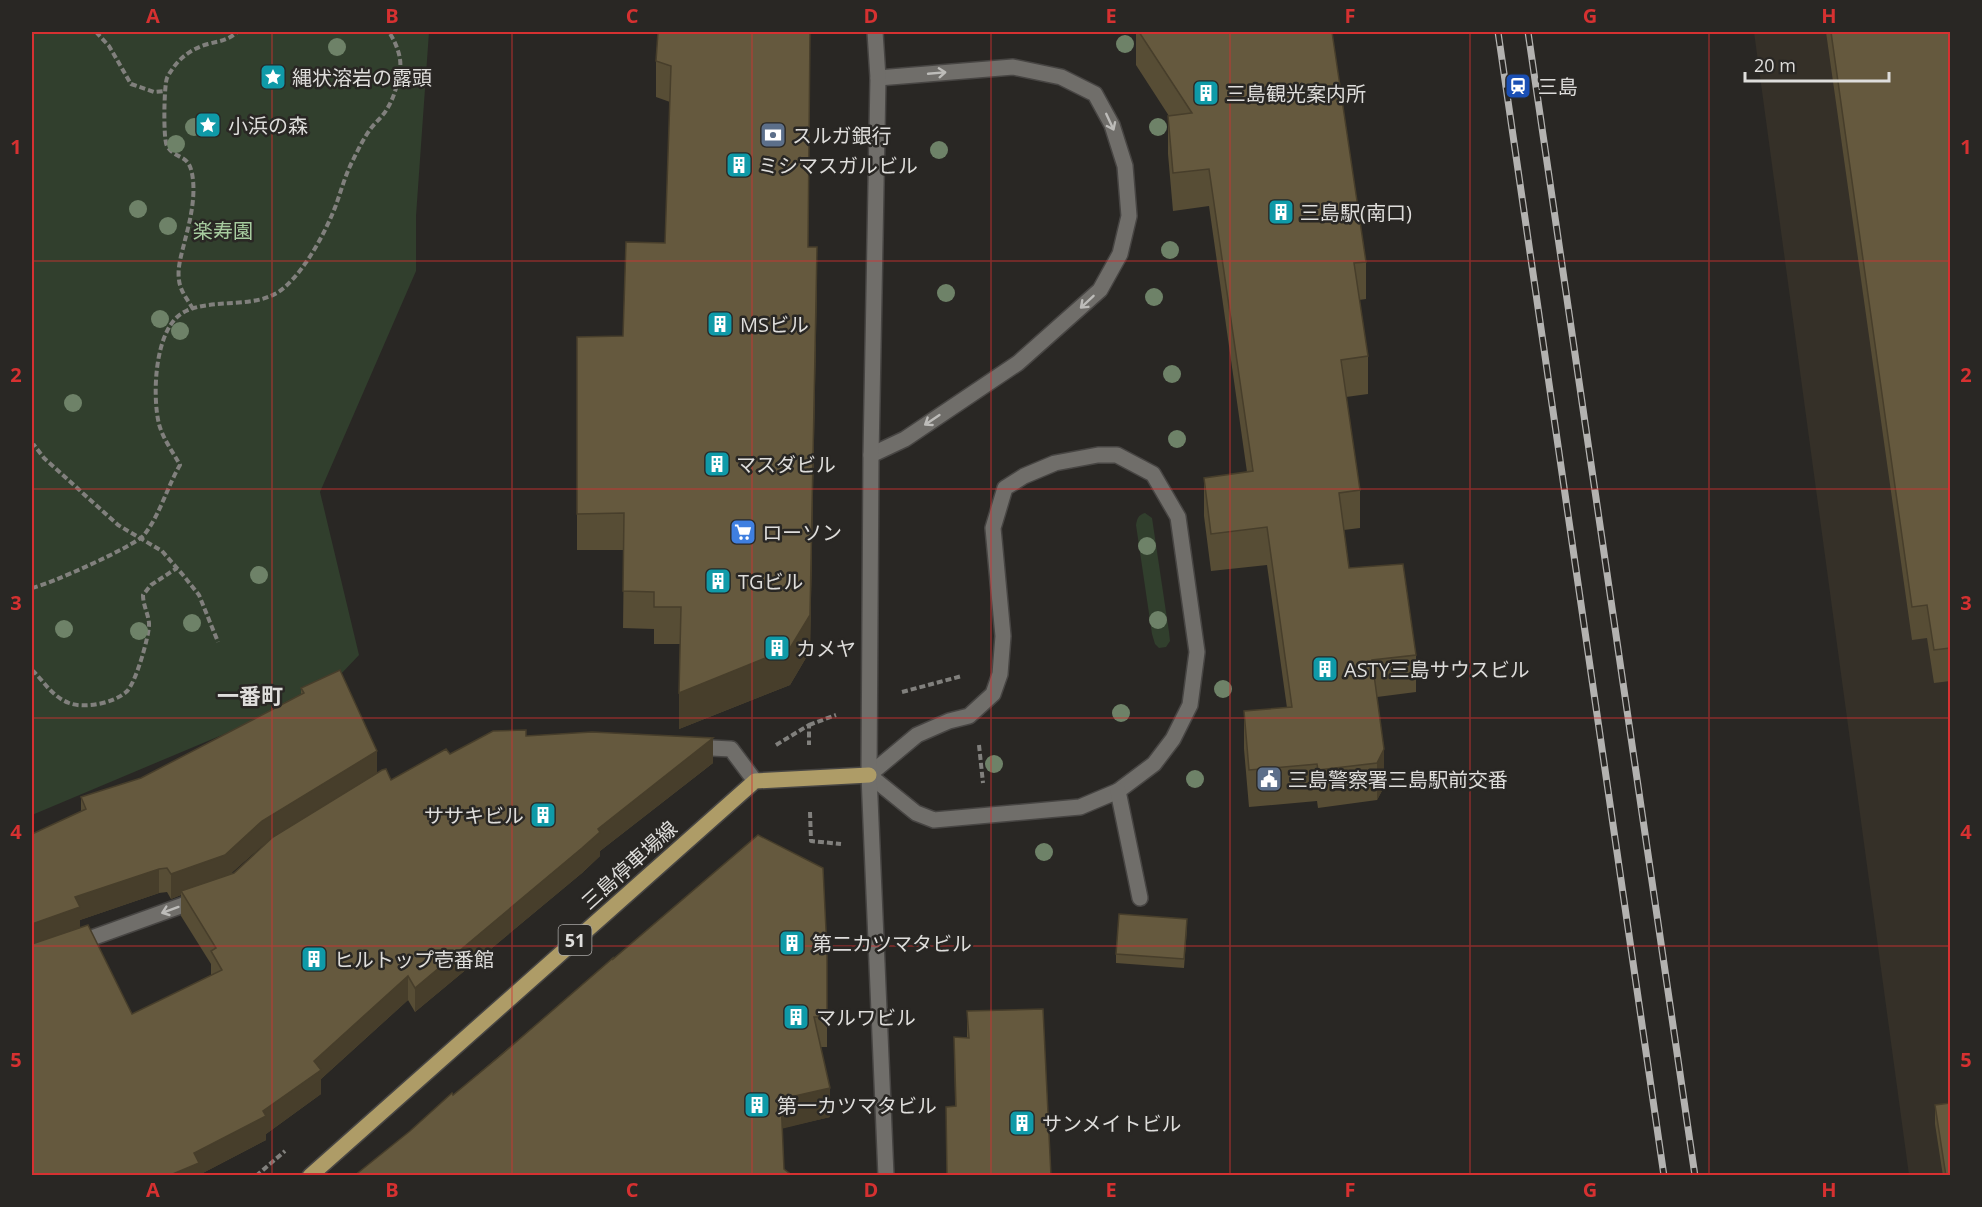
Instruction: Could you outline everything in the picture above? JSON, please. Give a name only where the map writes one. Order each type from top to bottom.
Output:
[{"type":"main road","points":[[755,781],[869,775]]},
{"type":"main road","name":"三島停車場線","points":[[310,1176],[755,781]]},
{"type":"street","points":[[875,32],[879,78],[871,454],[869,775],[886,1176]]},
{"type":"street","points":[[871,454],[905,439],[1018,363],[1100,290],[1120,254],[1129,216],[1125,166],[1112,125],[1095,94],[1061,77],[1013,67],[879,78]]},
{"type":"street","points":[[1098,455],[1117,455],[1153,474],[1178,517],[1197,652],[1190,705],[1173,739],[1154,764],[1118,791],[1080,807],[934,820],[916,813],[869,775],[917,735],[949,721],[969,717],[993,694],[1000,674],[1003,636],[993,528],[1005,488],[1024,476],[1055,463],[1098,455]]},
{"type":"street","points":[[672,746],[731,749],[755,781]]},
{"type":"street","points":[[1118,791],[1140,898]]},
{"type":"street","points":[[65,947],[219,892]]},
{"type":"path","points":[[96,32],[109,46],[131,84],[154,92],[164,91]]},
{"type":"path","points":[[193,309],[182,292],[178,270],[192,204],[193,181],[190,164],[171,151],[164,140],[166,101],[164,91],[168,77],[188,52],[224,41],[237,32]]},
{"type":"path","points":[[32,588],[118,552],[141,539],[155,518],[180,465],[159,426],[155,403],[155,379],[164,339],[178,316],[193,309],[265,298],[287,286],[299,271],[325,229],[351,164],[362,143],[387,110],[396,89],[400,60],[389,32]]},
{"type":"path","points":[[32,448],[34,446],[44,458],[118,525],[162,551],[199,595],[218,642]]},
{"type":"path","points":[[32,670],[44,686],[60,698],[78,706],[100,704],[125,694],[132,686],[148,635],[149,622],[143,596],[151,585],[177,567]]},
{"type":"shaded area","points":[[1754,32],[1950,32],[1950,1175],[1909,1175]]},
{"type":"green space","name":"楽寿園","points":[[32,32],[429,32],[416,216],[416,271],[320,492],[359,655],[324,692],[32,815]]},
{"type":"green space","points":[[1145,513],[1152,518],[1170,641],[1166,647],[1159,648],[1152,634],[1136,525],[1138,518]]},
{"type":"building","points":[[658,32],[810,32],[808,247],[817,247],[810,615],[790,648],[679,693],[681,607],[654,607],[654,592],[623,591],[624,513],[577,514],[577,337],[623,336],[626,242],[665,243],[671,66],[656,61]]},
{"type":"building","points":[[1139,32],[1332,32],[1366,262],[1354,263],[1368,356],[1341,360],[1360,490],[1339,493],[1349,568],[1403,564],[1416,655],[1372,660],[1384,749],[1377,763],[1318,770],[1317,764],[1249,770],[1244,711],[1292,707],[1267,527],[1211,534],[1204,478],[1253,471],[1209,169],[1173,173],[1168,116],[1192,113]]},
{"type":"building","points":[[1831,32],[1950,32],[1950,648],[1934,650],[1927,605],[1912,607]]},
{"type":"building","points":[[340,670],[377,751],[262,821],[225,855],[171,874],[167,868],[159,869],[75,897],[80,907],[32,924],[32,834],[86,809],[81,797],[141,778],[304,693],[301,688]]},
{"type":"building","points":[[526,730],[526,736],[592,732],[713,738],[598,829],[600,832],[582,848],[415,988],[408,976],[314,1061],[321,1070],[263,1111],[266,1116],[194,1153],[199,1163],[168,1176],[32,1176],[32,944],[88,925],[132,1014],[222,970],[211,951],[216,948],[181,891],[234,873],[273,837],[382,770],[386,769],[391,780],[446,749],[450,754],[493,731]]},
{"type":"building","points":[[758,835],[823,868],[827,1017],[814,1017],[830,1088],[781,1099],[784,1169],[793,1176],[354,1176],[410,1131],[452,1093],[453,1095],[500,1056]]},
{"type":"building","points":[[1119,914],[1187,919],[1184,959],[1116,954]]},
{"type":"building","name":"サンメイトビル","points":[[1043,1009],[1051,1176],[947,1176],[946,1107],[956,1106],[954,1037],[969,1038],[967,1011]]},
{"type":"building","points":[[1950,1103],[1950,1176],[1946,1176],[1935,1105]]},
{"type":"railway","points":[[1498,32],[1664,1176]]},
{"type":"railway","points":[[1528,32],[1695,1176]]},
{"type":"place","name":"縄状溶岩の露頭","points":[[273,77]]},
{"type":"place","name":"三島","points":[[1518,86]]},
{"type":"place","name":"三島観光案内所","points":[[1206,93]]},
{"type":"place","name":"小浜の森","points":[[208,125]]},
{"type":"place","name":"スルガ銀行","points":[[773,135]]},
{"type":"place","name":"ミシマスガルビル","points":[[739,165]]},
{"type":"place","name":"三島駅(南口)","points":[[1281,212]]},
{"type":"place","name":"MSビル","points":[[720,324]]},
{"type":"place","name":"マスダビル","points":[[717,464]]},
{"type":"place","name":"ローソン","points":[[743,532]]},
{"type":"place","name":"TGビル","points":[[718,581]]},
{"type":"place","name":"カメヤ","points":[[777,648]]},
{"type":"place","name":"ASTY三島サウスビル","points":[[1325,669]]},
{"type":"place","name":"三島警察署三島駅前交番","points":[[1269,779]]},
{"type":"place","name":"ササキビル","points":[[543,815]]},
{"type":"place","name":"第二カツマタビル","points":[[792,943]]},
{"type":"place","name":"ヒルトップ壱番館","points":[[314,959]]},
{"type":"place","name":"マルワビル","points":[[796,1017]]},
{"type":"place","name":"第一カツマタビル","points":[[757,1105]]},
{"type":"place","name":"サンメイトビル","points":[[1022,1123]]},
{"type":"district","name":"一番町","points":[[250,695]]}]
